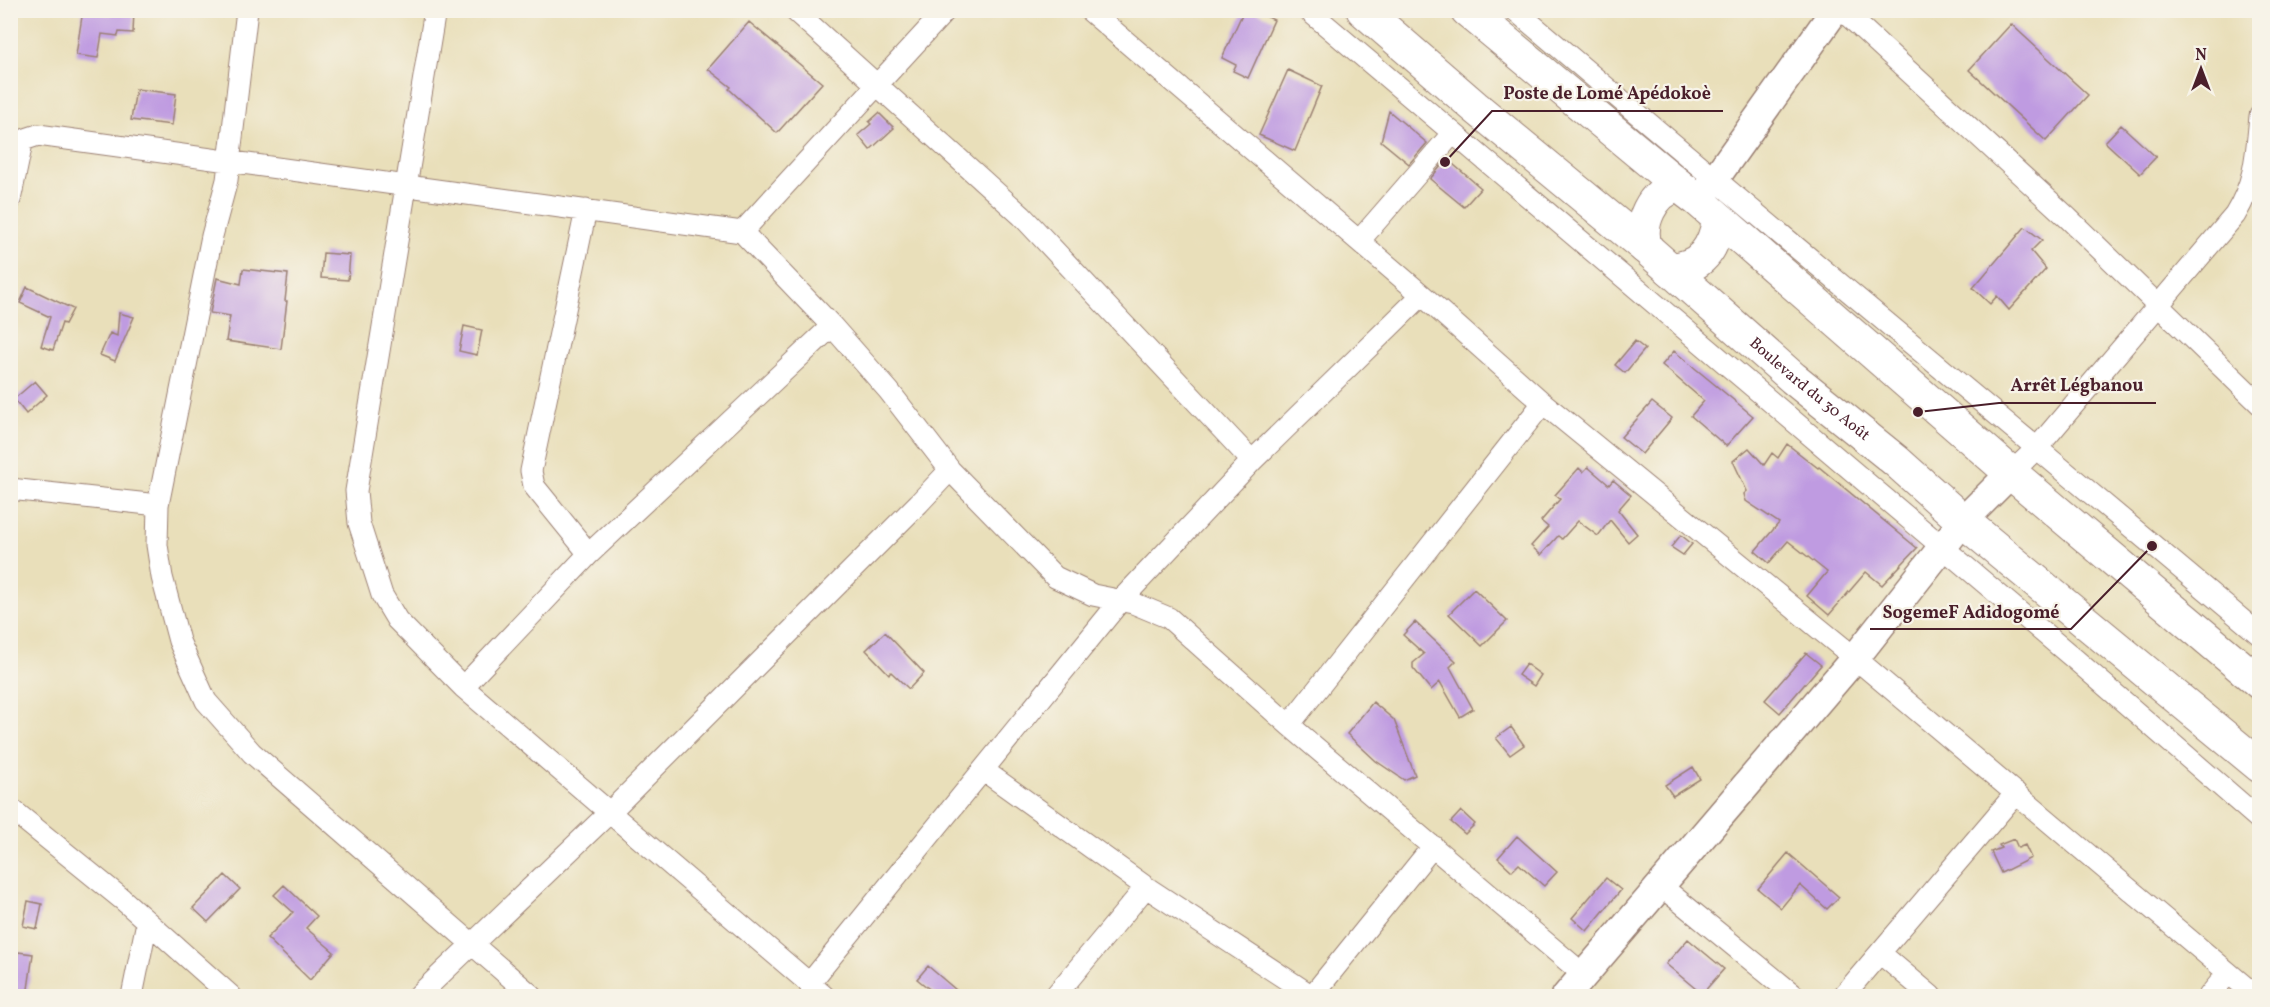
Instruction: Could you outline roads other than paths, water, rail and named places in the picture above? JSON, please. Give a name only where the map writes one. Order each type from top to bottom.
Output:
[{"type":"highway","name":"Boulevard du 30 Août","points":[[1363,10],[1475,107],[1646,248],[1793,378],[1896,461],[1963,521],[2259,766]]},
{"type":"highway","points":[[1467,10],[1702,196],[2011,473],[2259,683]]},
{"type":"highway","points":[[1646,248],[1642,228],[1648,212],[1668,188],[1702,196]]},
{"type":"highway","points":[[1670,269],[1690,267],[1701,258],[1716,234],[1702,196]]},
{"type":"street","points":[[247,10],[230,161],[212,236],[158,505],[157,545],[162,577],[179,641],[206,701],[252,753],[532,996]]},
{"type":"street","points":[[435,10],[356,491],[359,523],[382,595],[397,620],[463,687],[817,990],[983,770],[1121,600],[1252,461],[1422,295]]},
{"type":"street","points":[[794,10],[1022,216],[1252,461]]},
{"type":"street","points":[[742,232],[946,10]]},
{"type":"street","points":[[1089,10],[1422,295],[1543,403],[1855,658],[2256,996]]},
{"type":"street","points":[[1308,10],[2077,660],[2259,820]]},
{"type":"street","points":[[1515,10],[1702,196],[2037,448],[2259,635]]},
{"type":"street","points":[[1702,196],[1835,10]]},
{"type":"street","points":[[1842,10],[2068,218],[2259,404]]},
{"type":"street","points":[[1566,996],[1855,658],[1963,521],[2037,448],[2235,215],[2254,175],[2259,116]]},
{"type":"street","points":[[1359,241],[1452,134]]},
{"type":"street","points":[[10,200],[22,143],[38,135],[406,188],[742,232],[832,326],[889,391],[950,470],[1055,577],[1093,595],[1151,609],[1168,618],[1584,975]]},
{"type":"street","points":[[586,210],[531,471],[534,486],[589,554]]},
{"type":"street","points":[[463,687],[589,554],[832,326]]},
{"type":"street","points":[[1289,724],[1543,403]]},
{"type":"street","points":[[418,996],[609,813],[950,470]]},
{"type":"street","points":[[10,489],[158,505]]},
{"type":"street","points":[[983,770],[1146,887],[1312,996],[1433,846]]},
{"type":"street","points":[[1843,996],[2016,793]]},
{"type":"street","points":[[10,808],[122,899],[231,996]]},
{"type":"street","points":[[1660,886],[1795,996]]},
{"type":"street","points":[[1055,996],[1146,887]]},
{"type":"street","points":[[132,996],[147,922]]},
{"type":"street","points":[[1880,953],[1931,996]]},
{"type":"street","points":[[2209,996],[2228,973]]},
{"type":"place","name":"Poste de Lomé Apédokoè","points":[[1445,162]]},
{"type":"place","name":"Arrêt Légbanou","points":[[1918,412]]},
{"type":"place","name":"SogemeF Adidogomé","points":[[2152,546]]}]
